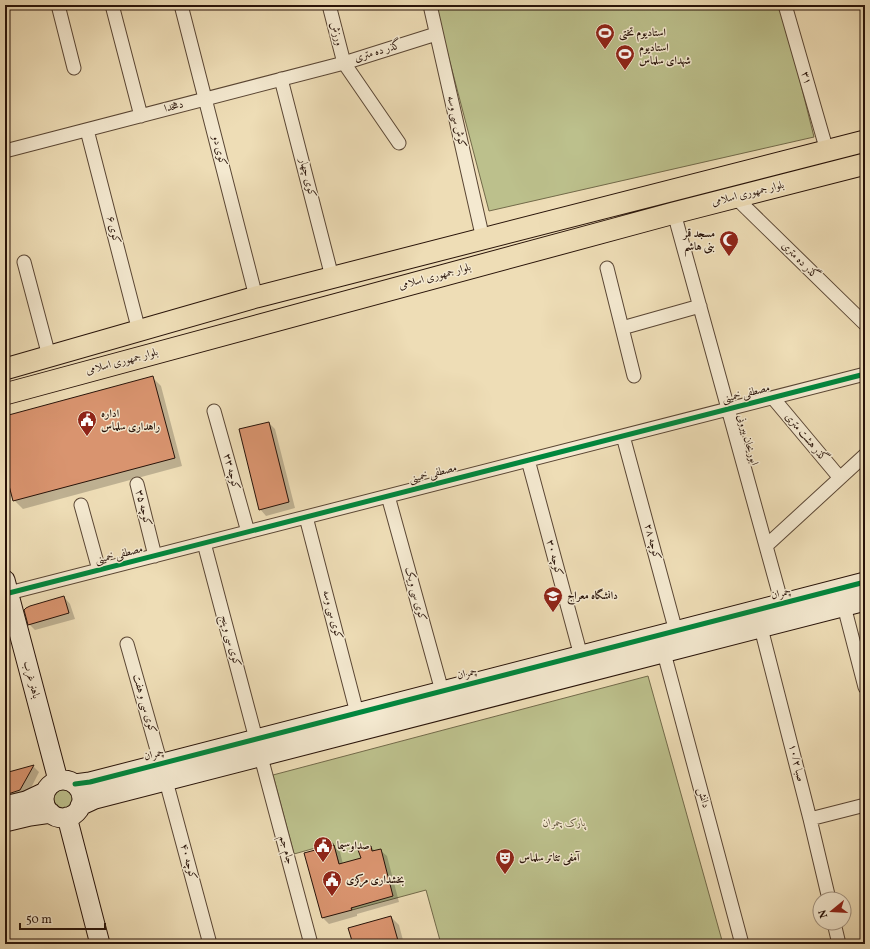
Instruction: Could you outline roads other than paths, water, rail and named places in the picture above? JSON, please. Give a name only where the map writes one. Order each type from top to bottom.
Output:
[{"type":"main road","name":"بلوار جمهوری اسلامی","points":[[5,368],[256,297],[865,141]]},
{"type":"main road","name":"بلوار جمهوری اسلامی","points":[[5,394],[674,213],[865,164]]},
{"type":"street","points":[[58,5],[74,68]]},
{"type":"street","points":[[112,5],[141,116]]},
{"type":"street","name":"کوی دو","points":[[181,5],[256,297]]},
{"type":"street","name":"ورزش","points":[[329,5],[344,63]]},
{"type":"street","name":"کوش سی وسه","points":[[430,5],[483,239]]},
{"type":"street","name":"۳۱","points":[[785,5],[827,150]]},
{"type":"street","name":"گذر ده متری","points":[[399,143],[344,63],[436,34]]},
{"type":"street","name":"دهخدا","points":[[5,151],[344,63]]},
{"type":"street","name":"کوی چهار","points":[[281,79],[332,278]]},
{"type":"street","name":"کوی ۶","points":[[87,130],[139,331]]},
{"type":"street","name":"گذر ده متری","points":[[735,197],[865,324]]},
{"type":"street","name":"ابوریحان بیرونی","points":[[674,213],[785,612]]},
{"type":"street","points":[[24,262],[49,356]]},
{"type":"street","points":[[606,268],[634,376]]},
{"type":"street","points":[[622,328],[700,306]]},
{"type":"street","name":"مصطفی خمینی","points":[[6,589],[99,570],[155,556],[865,374]]},
{"type":"street","name":"گذر هشت متری","points":[[773,398],[840,478]]},
{"type":"street","name":"کوچه ۳۳","points":[[214,411],[248,532]]},
{"type":"street","name":"کوچه ۲۸","points":[[623,436],[670,642]]},
{"type":"street","points":[[766,546],[865,455]]},
{"type":"street","name":"کوچه ۳۰","points":[[528,460],[580,656]]},
{"type":"street","name":"کوچه ۳۵","points":[[137,484],[155,556]]},
{"type":"street","name":"کوی سی ویک","points":[[388,496],[442,691]]},
{"type":"street","points":[[81,506],[99,570]]},
{"type":"street","name":"کوی سی وسه","points":[[306,517],[357,713]]},
{"type":"street","name":"کوی سی وپنج","points":[[204,543],[258,748]]},
{"type":"street","name":"چمران","points":[[5,806],[26,801],[59,785],[164,772],[670,642],[785,612],[865,582]]},
{"type":"street","name":"باهنر غرب","points":[[6,589],[59,785]]},
{"type":"street","name":"چمران","points":[[258,748],[357,713],[580,656],[761,628],[785,612],[844,606],[865,601]]},
{"type":"street","points":[[844,606],[865,687]]},
{"type":"street","name":"صبا ۱۰/۲","points":[[761,628],[810,819],[826,891]]},
{"type":"street","name":"دانش","points":[[670,642],[742,944]]},
{"type":"street","name":"کوی سی و هفت","points":[[127,644],[164,772]]},
{"type":"street","name":"جام جم","points":[[258,748],[311,944]]},
{"type":"street","name":"چمران","points":[[5,822],[30,816],[66,812],[164,772]]},
{"type":"street","name":"کوچه ۴۰","points":[[164,772],[210,944]]},
{"type":"street","points":[[59,785],[81,794],[66,812],[44,804],[59,785]]},
{"type":"street","points":[[810,819],[865,805]]},
{"type":"street","points":[[66,812],[100,944]]},
{"type":"street","points":[[836,931],[839,944]]},
{"type":"place","name":"استادیوم تختی","points":[[605,50]]},
{"type":"place","name":"استادیوم شهدای سلماس","points":[[625,71]]},
{"type":"place","name":"مسجد قمر بنی هاشم","points":[[729,257]]},
{"type":"place","name":"اداره راهداری سلماس","points":[[87,437]]},
{"type":"place","name":"دانشگاه معراج","points":[[553,613]]},
{"type":"place","name":"صداوسیما","points":[[323,863]]},
{"type":"place","name":"آمفی تئاتر سلماس","points":[[505,875]]},
{"type":"place","name":"بخشداری مرکزی","points":[[332,897]]},
{"type":"park label","name":"پارک چمران","points":[[564,823]]}]
